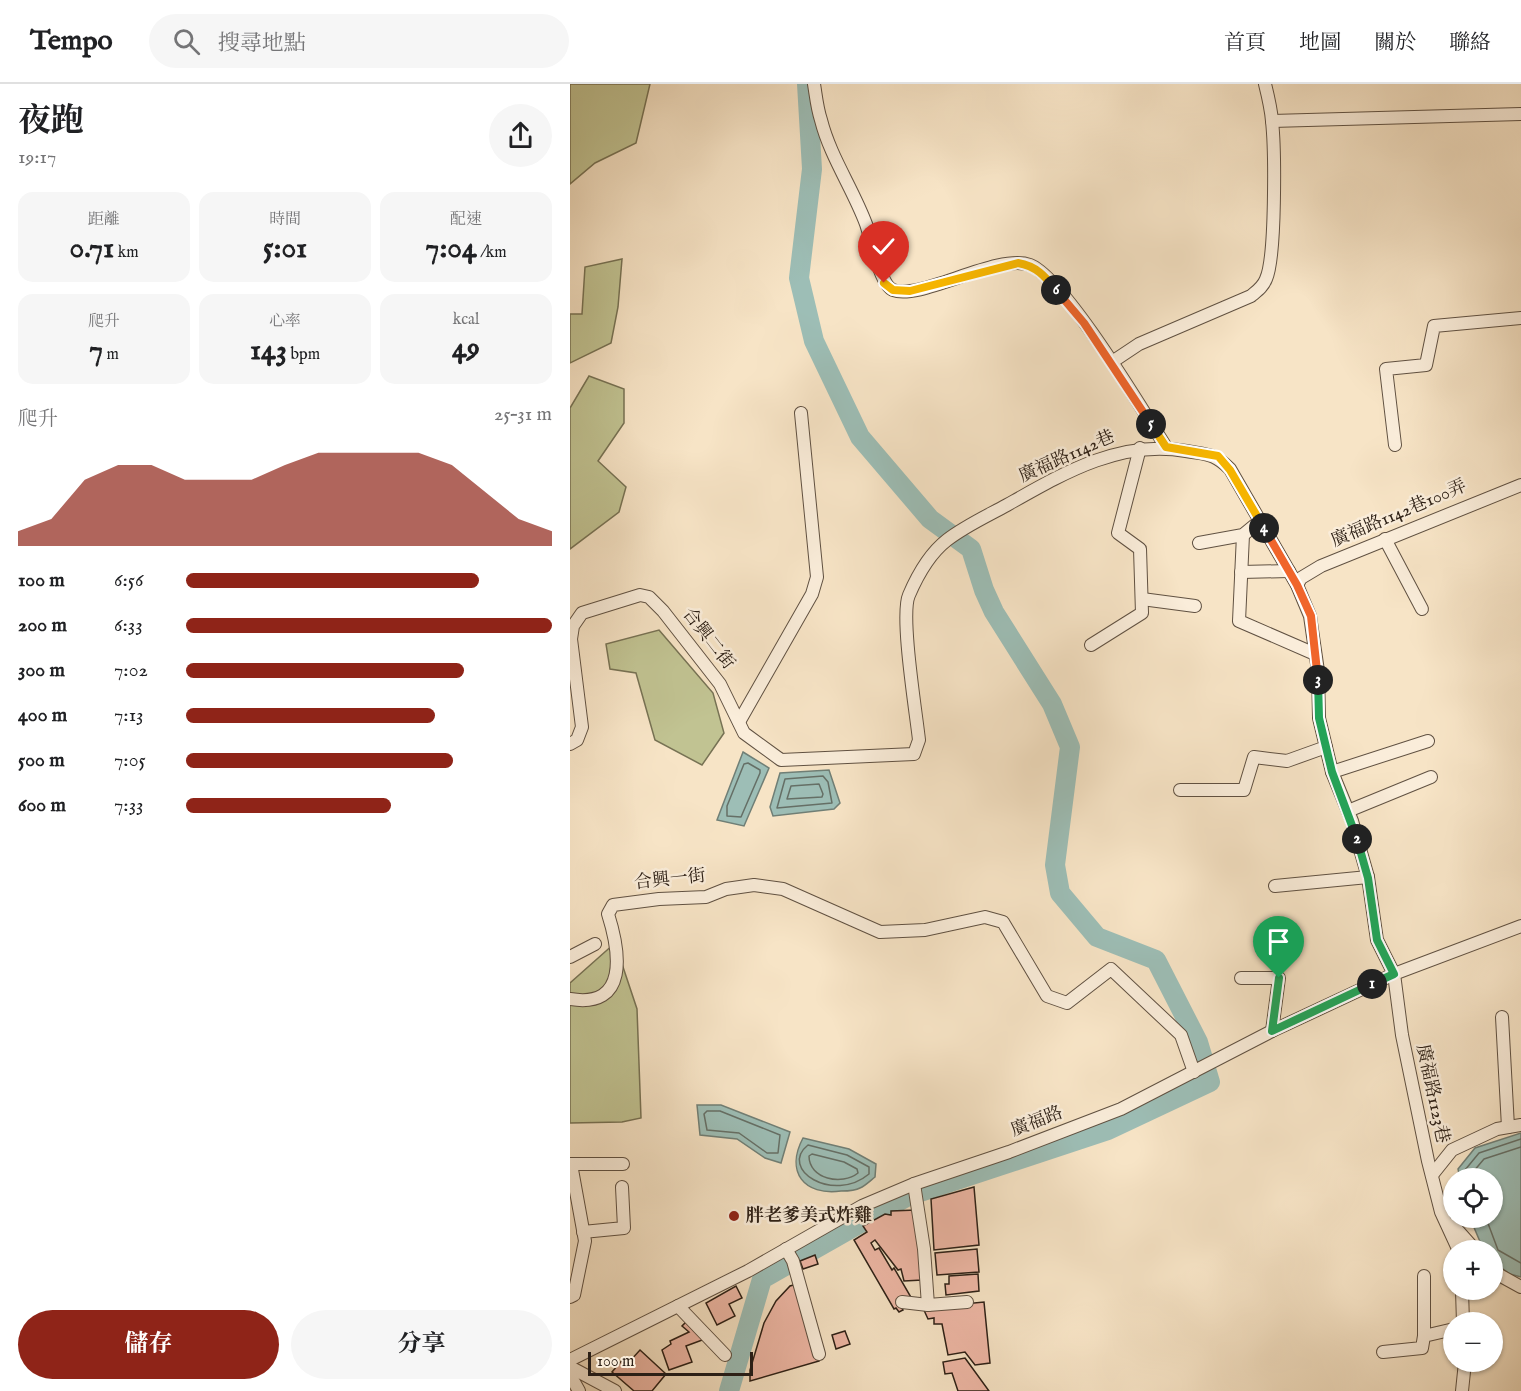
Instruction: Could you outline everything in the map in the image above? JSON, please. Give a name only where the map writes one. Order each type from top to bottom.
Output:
[{"type":"street","points":[[814,84],[821,121],[865,223],[884,283],[893,290],[910,291],[993,267],[1018,263],[1030,265],[1042,273],[1084,323],[1112,362],[1166,447]]},
{"type":"street","points":[[1112,362],[1139,344],[1251,296],[1262,287],[1271,263],[1272,121],[1264,84]]},
{"type":"street","points":[[1272,121],[1521,114]]},
{"type":"street","points":[[1395,445],[1386,369],[1426,365],[1434,326],[1521,318]]},
{"type":"street","points":[[739,722],[812,594],[817,577],[801,413]]},
{"type":"street","name":"廣福路1142巷","points":[[917,751],[919,740],[906,603],[924,563],[946,540],[1052,480],[1092,462],[1131,449],[1166,447],[1218,456],[1230,470],[1260,521],[1297,585],[1311,616],[1316,654],[1319,718],[1332,772],[1348,811],[1368,878],[1377,940],[1394,974]]},
{"type":"street","points":[[1091,645],[1142,613],[1140,549],[1118,532],[1140,448]]},
{"type":"street","name":"廣福路1142巷100弄","points":[[1297,585],[1301,578],[1321,566],[1521,485]]},
{"type":"street","points":[[1199,543],[1243,536],[1260,521]]},
{"type":"street","points":[[1243,536],[1239,621],[1316,654]]},
{"type":"street","points":[[1385,539],[1422,609]]},
{"type":"street","points":[[1241,572],[1289,571]]},
{"type":"street","name":"合興二街","points":[[570,744],[577,740],[582,727],[571,639],[573,626],[582,613],[640,595],[649,597],[663,610],[720,684],[744,733],[781,760],[914,754],[917,751]]},
{"type":"street","points":[[1142,599],[1195,606]]},
{"type":"street","points":[[1332,772],[1428,741]]},
{"type":"street","points":[[1180,790],[1244,790],[1254,757],[1287,761],[1326,747]]},
{"type":"street","points":[[1348,811],[1431,777]]},
{"type":"street","points":[[1275,886],[1368,878]]},
{"type":"street","name":"合興一街","points":[[570,999],[585,1002],[600,999],[609,991],[614,978],[615,961],[615,937],[608,914],[613,905],[659,899],[706,897],[726,889],[753,885],[783,889],[880,932],[925,930],[985,917],[1003,922],[1047,996],[1067,1003],[1111,969],[1180,1035],[1195,1072]]},
{"type":"street","name":"廣福路","points":[[570,1360],[786,1249],[862,1206],[1121,1110],[1272,1031],[1394,974],[1521,926]]},
{"type":"street","points":[[570,957],[595,944]]},
{"type":"street","name":"廣福路1123巷","points":[[1394,974],[1402,1035],[1432,1175],[1441,1212],[1454,1240]]},
{"type":"street","points":[[1241,978],[1279,978],[1272,1031]]},
{"type":"street","points":[[1432,1175],[1452,1150],[1497,1129],[1515,1126],[1502,1017]]},
{"type":"street","points":[[570,1297],[574,1294],[585,1241],[571,1164],[623,1164]]},
{"type":"street","points":[[914,1185],[924,1249],[928,1305]]},
{"type":"street","points":[[583,1232],[624,1228],[622,1187]]},
{"type":"street","points":[[1441,1212],[1466,1240]]},
{"type":"street","points":[[786,1249],[793,1261],[819,1354]]},
{"type":"street","points":[[1383,1352],[1422,1348],[1424,1276]]},
{"type":"street","points":[[1503,1277],[1521,1287]]},
{"type":"street","points":[[902,1302],[928,1305],[967,1302]]},
{"type":"street","points":[[678,1305],[725,1355]]},
{"type":"street","points":[[1424,1336],[1443,1332]]},
{"type":"street","points":[[570,1367],[615,1391]]},
{"type":"street","points":[[1462,1391],[1463,1372]]},
{"type":"street","points":[[570,1375],[579,1391]]},
{"type":"green space","points":[[570,84],[650,84],[636,143],[595,163],[570,184]]},
{"type":"green space","points":[[622,259],[618,307],[611,343],[570,363],[570,314],[582,314],[585,267]]},
{"type":"green space","points":[[589,376],[624,389],[624,423],[598,461],[626,487],[619,512],[570,549],[570,408]]},
{"type":"green space","points":[[659,630],[713,693],[724,733],[702,765],[655,740],[636,673],[610,669],[606,644]]},
{"type":"green space","points":[[615,943],[637,1009],[641,1118],[622,1122],[570,1123],[570,983]]},
{"type":"water","points":[[743,752],[769,768],[744,826],[717,820]]},
{"type":"water","points":[[829,770],[840,803],[834,809],[773,816],[770,807],[780,773]]},
{"type":"water","points":[[697,1105],[721,1105],[790,1132],[781,1163],[765,1158],[737,1139],[700,1135]]},
{"type":"water","points":[[1521,1133],[1521,1277],[1503,1269],[1503,1240],[1479,1240],[1474,1228],[1503,1228],[1503,1168],[1459,1168],[1475,1148]]},
{"type":"water","points":[[803,1138],[849,1149],[876,1164],[875,1177],[856,1190],[828,1192],[817,1190],[801,1179],[797,1171],[798,1150]]},
{"type":"building","points":[[974,1187],[979,1245],[934,1250],[931,1199]]},
{"type":"building","points":[[916,1210],[922,1280],[904,1281],[901,1269],[898,1270],[875,1240],[871,1243],[875,1250],[879,1248],[892,1270],[894,1268],[912,1299],[900,1306],[903,1310],[899,1312],[896,1308],[894,1309],[854,1240],[867,1232],[863,1226],[885,1214],[891,1215],[891,1211]]},
{"type":"building","points":[[977,1249],[979,1272],[937,1275],[935,1253]]},
{"type":"building","points":[[815,1255],[818,1264],[803,1269],[800,1261]]},
{"type":"building","points":[[978,1274],[979,1291],[946,1295],[945,1284],[949,1284],[949,1276]]},
{"type":"building","points":[[797,1284],[819,1361],[750,1381],[750,1370],[764,1323],[776,1301],[790,1286]]},
{"type":"building","points":[[736,1286],[742,1298],[729,1304],[735,1316],[717,1325],[706,1303]]},
{"type":"building","points":[[984,1302],[990,1363],[975,1365],[965,1352],[948,1355],[942,1324],[934,1324],[934,1318],[928,1319],[923,1308]]},
{"type":"building","points":[[686,1322],[705,1339],[686,1346],[692,1362],[669,1370],[662,1350],[671,1344],[670,1341],[689,1332],[682,1326]]},
{"type":"building","points":[[845,1331],[850,1344],[836,1349],[832,1335]]},
{"type":"building","points":[[640,1350],[666,1374],[652,1391],[634,1391],[612,1372],[625,1357],[630,1361]]},
{"type":"building","points":[[965,1358],[989,1391],[958,1391],[952,1373],[945,1374],[943,1362]]},
{"type":"waterway","points":[[729,1391],[762,1279],[908,1196],[1108,1130],[1210,1082],[1198,1042],[1156,960],[1097,937],[1060,893],[1055,865],[1070,747],[1052,704],[994,612],[984,590],[971,549],[930,519],[860,437],[814,341],[799,278],[812,169],[807,84]]},
{"type":"place","name":"胖老爹美式炸雞","points":[[734,1216]]},
{"type":"route","points":[[884,283],[893,290],[910,291],[993,267],[1018,263],[1030,265],[1042,273],[1084,323],[1112,362],[1166,447],[1218,456],[1230,470],[1297,585],[1311,616],[1318,671],[1319,718],[1332,772],[1352,821],[1368,878],[1377,940],[1394,974],[1272,1031],[1279,978]]}]
